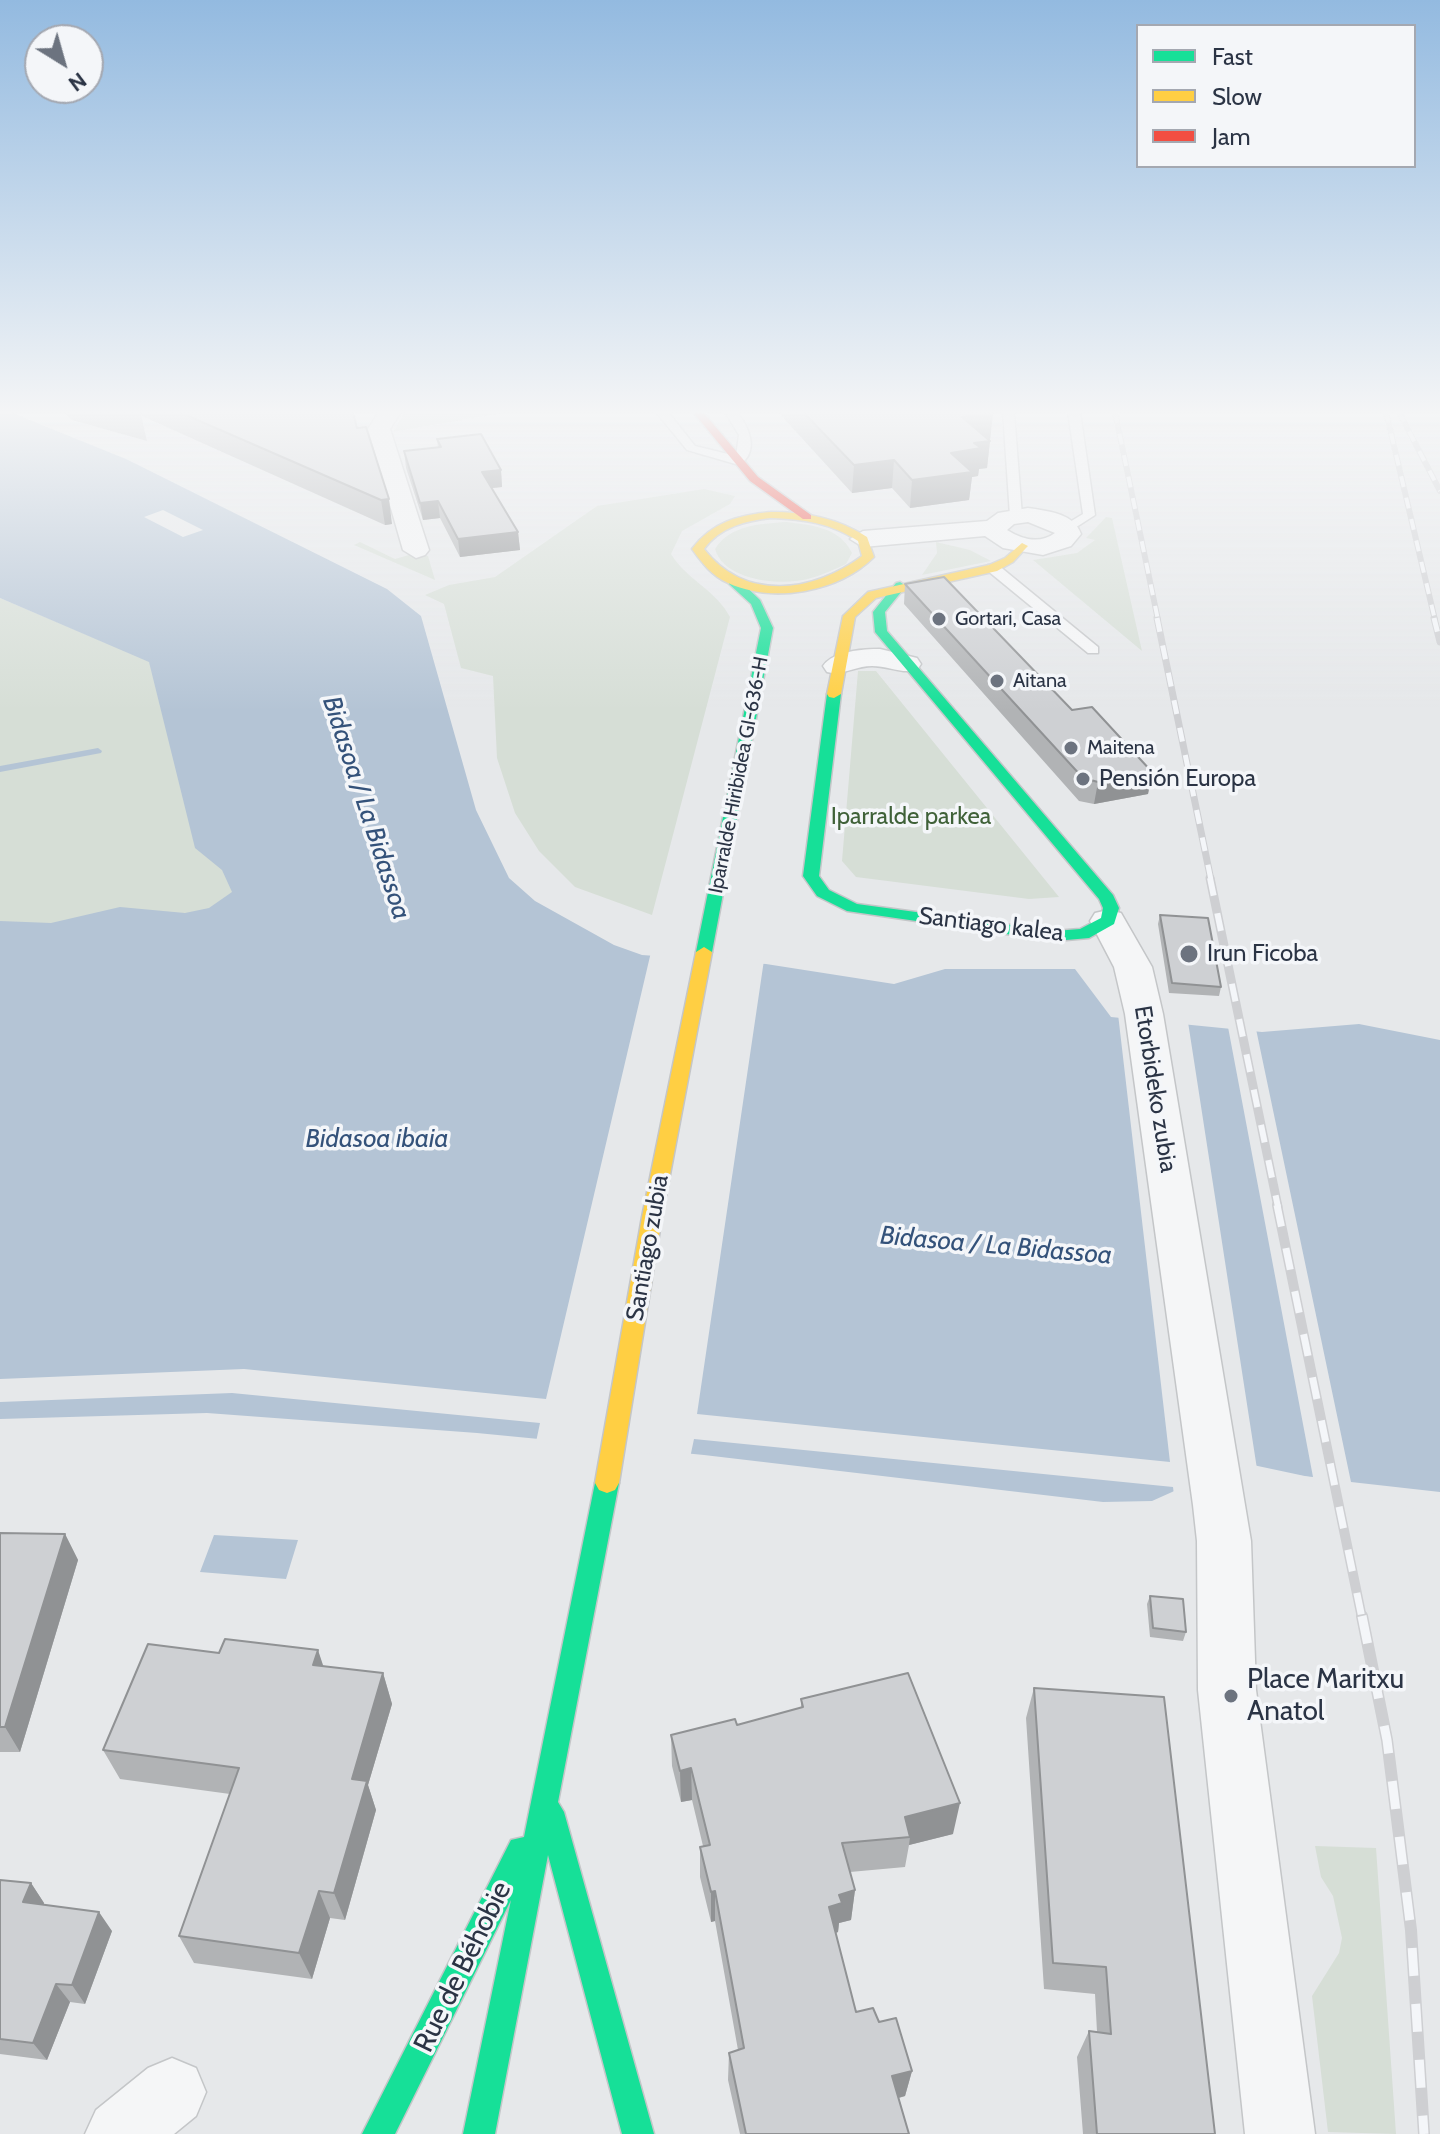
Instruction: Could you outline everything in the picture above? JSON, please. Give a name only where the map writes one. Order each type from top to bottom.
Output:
[{"type":"main road","points":[[737,520],[744,512]]},
{"type":"main road","name":"Iparralde Hiribidea GI-636-H","points":[[799,512],[807,517]]},
{"type":"main road","name":"Iparralde Hiribidea GI-636-H","points":[[733,581],[773,588],[817,586],[852,575],[868,557],[863,539],[840,525],[807,517],[771,515],[737,520],[710,532],[698,549],[706,567],[733,581],[756,603],[767,628]]},
{"type":"main road","points":[[993,568],[1009,560],[1022,546]]},
{"type":"main road","name":"Santiago kalea","points":[[993,568],[900,586],[872,595],[856,607],[844,624],[811,876],[816,889],[828,898],[853,908],[1055,936],[1080,936],[1097,930],[1108,921]]},
{"type":"main road","name":"Iparralde Hiribidea GI-636-H","points":[[710,921],[767,628],[789,605],[817,586]]},
{"type":"main road","points":[[900,586],[879,608],[877,623],[907,664],[1107,898],[1111,908],[1108,921]]},
{"type":"main road","name":"Santiago zubia","points":[[591,1576],[652,1217],[710,921]]},
{"type":"main road","name":"Rue de Béhobie","points":[[479,2134],[591,1576]]},
{"type":"main road","name":"Rue de Béhobie","points":[[378,2134],[546,1799]]},
{"type":"main road","name":"Rue de Béhobie","points":[[546,1799],[638,2134]]},
{"type":"street","points":[[404,512],[416,550]]},
{"type":"street","points":[[863,539],[1005,522],[1052,520],[1067,529],[1065,539],[1058,543],[1022,546],[1001,539],[1005,522]]},
{"type":"street","points":[[837,666],[865,657],[907,664]]},
{"type":"street","name":"Etorbideko zubia","points":[[1108,921],[1133,967],[1144,1014],[1224,1541],[1227,1690],[1280,2134]]},
{"type":"street","points":[[120,2134],[172,2092]]},
{"type":"lane","points":[[1005,512],[1005,522]]},
{"type":"lane","points":[[1067,529],[1089,515],[1089,512]]},
{"type":"lane","points":[[993,568],[1093,650]]},
{"type":"green space","points":[[589,512],[717,512],[682,531],[671,554],[717,599],[730,617],[652,915],[575,887],[539,851],[515,813],[497,758],[493,676],[461,668],[444,604],[425,595],[449,585],[495,577]]},
{"type":"green space","points":[[1106,517],[1112,518],[1142,651],[1033,560],[1077,553],[1095,540],[1086,538]]},
{"type":"green space","points":[[786,522],[824,529],[840,538],[852,553],[846,564],[799,581],[770,581],[742,575],[721,560],[715,549],[737,530]]},
{"type":"green space","points":[[360,542],[395,559],[416,553],[428,556],[435,580],[354,545]]},
{"type":"green space","points":[[936,542],[970,550],[991,561],[922,575],[937,553]]},
{"type":"green space","points":[[0,598],[149,661],[273,918],[0,956]]},
{"type":"green space","name":"Iparralde parkea","points":[[858,671],[876,671],[1059,897],[1029,899],[856,877],[842,861]]},
{"type":"green space","points":[[1315,1846],[1376,1848],[1396,2134],[1328,2132],[1312,1996],[1339,1953],[1342,1938],[1333,1896],[1321,1877]]},
{"type":"water","points":[[0,512],[232,512],[387,589],[421,616],[476,810],[509,878],[535,901],[614,945],[642,955],[766,964],[894,984],[945,969],[1075,969],[1111,1017],[1262,1032],[1359,1024],[1440,1040],[1440,1511],[1347,1485],[1239,1462],[1152,1501],[1103,1502],[704,1455],[477,1433],[207,1413],[0,1419],[0,921],[51,923],[120,907],[185,913],[209,908],[232,892],[222,870],[195,848],[149,662],[0,598]]},
{"type":"water","points":[[214,1535],[298,1540],[286,1579],[200,1572]]},
{"type":"pier","points":[[166,512],[203,530],[183,537],[144,517]]},
{"type":"pier","points":[[651,952],[764,960],[697,1414],[1170,1462],[1118,1014],[1174,1017],[1188,1022],[1257,1469],[1240,1466],[1174,1495],[1173,1487],[694,1439],[690,1458],[536,1442],[540,1423],[232,1393],[0,1402],[0,1379],[244,1369],[546,1399]]},
{"type":"pier","points":[[1228,1027],[1256,1029],[1351,1482],[1440,1492],[1440,1515],[1280,1474],[1313,1477]]},
{"type":"building","points":[[444,512],[506,512],[518,532],[458,539]]},
{"type":"building","points":[[944,577],[1072,710],[1092,707],[1152,772],[1098,782],[1083,778],[905,584]]},
{"type":"building","name":"Irun Ficoba","points":[[1160,915],[1208,918],[1221,987],[1172,983]]},
{"type":"building","points":[[0,1533],[65,1534],[5,1727],[0,1727]]},
{"type":"building","points":[[1150,1596],[1183,1599],[1186,1632],[1153,1628]]},
{"type":"building","points":[[225,1639],[318,1650],[313,1665],[383,1673],[352,1779],[367,1781],[334,1893],[319,1891],[299,1953],[179,1936],[239,1768],[103,1750],[148,1644],[219,1653]]},
{"type":"building","points":[[908,1673],[960,1803],[905,1817],[910,1837],[842,1843],[855,1890],[839,1895],[842,1903],[829,1907],[856,2012],[873,2008],[879,2022],[896,2018],[912,2071],[892,2076],[909,2134],[746,2134],[729,2053],[744,2048],[715,1891],[711,1892],[700,1847],[710,1845],[691,1768],[680,1771],[671,1735],[735,1719],[737,1725],[803,1707],[801,1699]]},
{"type":"building","points":[[1034,1688],[1164,1697],[1215,2134],[1097,2134],[1089,2031],[1111,2034],[1106,1967],[1053,1963]]},
{"type":"building","points":[[0,1880],[31,1883],[23,1902],[99,1912],[72,1985],[56,1984],[33,2043],[0,2039]]},
{"type":"waterway","points":[[0,769],[98,751]]},
{"type":"railway","points":[[1136,512],[1158,620]]},
{"type":"railway","points":[[1409,512],[1435,620]]},
{"type":"railway","points":[[1157,618],[1211,880]]},
{"type":"railway","points":[[1434,618],[1440,642]]},
{"type":"railway","points":[[1210,878],[1278,1207]]},
{"type":"railway","points":[[1277,1205],[1362,1618]]},
{"type":"railway","points":[[1362,1616],[1387,1740],[1411,1930],[1424,2134]]},
{"type":"traffic: fast","points":[[704,952],[767,628],[756,603],[733,581]]},
{"type":"traffic: fast","points":[[834,694],[811,876],[823,893],[853,908],[1055,936],[1083,934],[1108,921],[1111,908],[1107,898],[881,632],[879,612],[900,586]]},
{"type":"traffic: fast","points":[[479,2134],[607,1483]]},
{"type":"traffic: fast","points":[[550,1812],[638,2134]]},
{"type":"traffic: fast","points":[[378,2134],[521,1850]]},
{"type":"traffic: slow","points":[[771,515],[808,517],[842,527],[863,539],[868,557],[850,571],[828,581],[778,590],[754,588],[731,580],[712,568],[698,549],[712,533],[730,523],[771,515]]},
{"type":"traffic: slow","points":[[834,694],[849,616],[872,595],[993,568],[1009,560],[1022,546]]},
{"type":"traffic: slow","points":[[607,1483],[652,1217],[704,952]]},
{"type":"traffic: jam","points":[[799,512],[807,517]]},
{"type":"place","name":"Gortari, Casa","points":[[939,619]]},
{"type":"place","name":"Aitana","points":[[997,681]]},
{"type":"place","name":"Maitena","points":[[1071,748]]},
{"type":"place","name":"Pensión Europa","points":[[1083,779]]},
{"type":"place","name":"Irun Ficoba","points":[[1189,954]]},
{"type":"place","name":"Place Maritxu Anatol","points":[[1231,1696]]},
{"type":"water label","name":"Bidasoa / La Bidassoa","points":[[366,808]]},
{"type":"water label","name":"Bidasoa ibaia","points":[[377,1139]]},
{"type":"water label","name":"Bidasoa / La Bidassoa","points":[[996,1246]]}]
